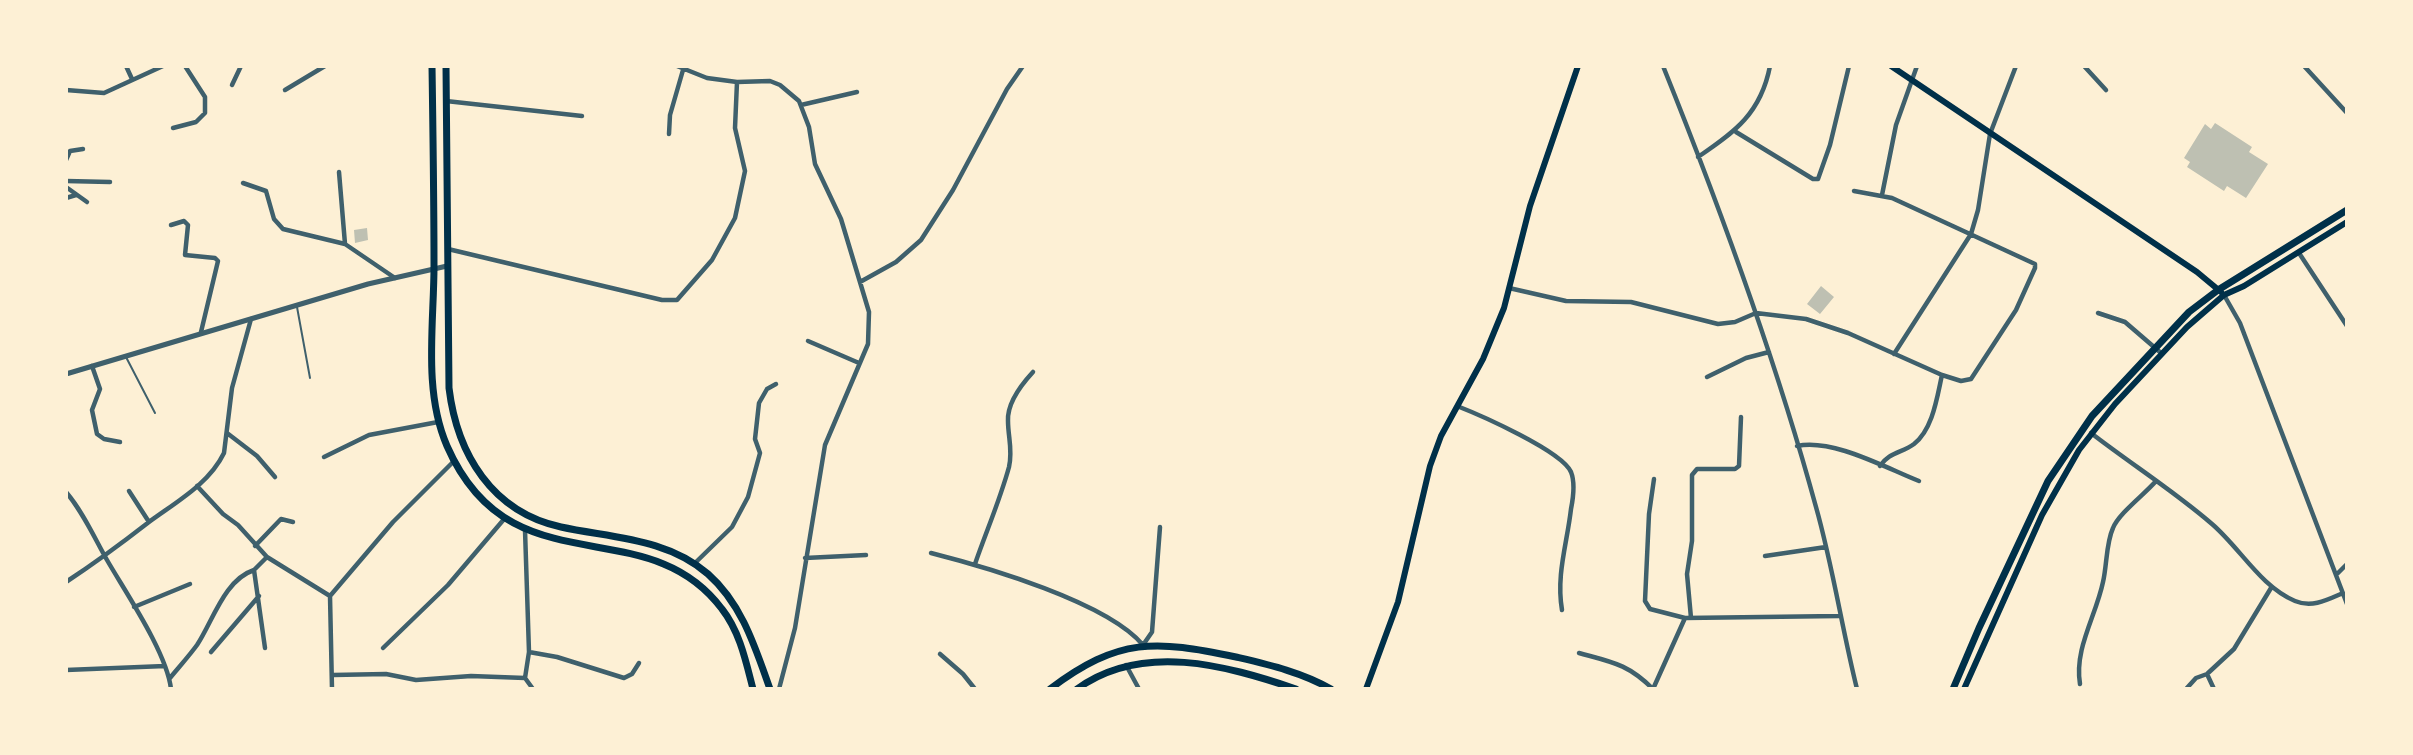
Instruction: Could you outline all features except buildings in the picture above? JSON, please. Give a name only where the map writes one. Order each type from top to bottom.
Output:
[{"type":"main road","points":[[432,66],[433,370],[438,422],[454,461],[477,493],[506,518],[525,530],[567,543],[651,557],[684,572],[707,591],[727,615],[738,636],[753,689]]},
{"type":"main road","points":[[446,66],[450,400],[461,442],[483,479],[503,498],[539,520],[559,527],[637,540],[675,553],[707,573],[728,595],[742,617],[770,689]]},
{"type":"main road","points":[[1366,689],[1398,602],[1430,466],[1457,406],[1490,345],[1509,288],[1530,207],[1578,66]]},
{"type":"main road","points":[[1891,66],[2221,292]]},
{"type":"main road","points":[[1953,689],[1978,628],[2048,481],[2092,416],[2188,312],[2347,210]]},
{"type":"main road","points":[[1964,689],[2042,515],[2062,476],[2091,433],[2161,353],[2221,292],[2299,253],[2347,222]]},
{"type":"main road","points":[[1050,689],[1098,658],[1143,645],[1198,649],[1279,667],[1331,689]]},
{"type":"main road","points":[[1077,689],[1099,675],[1126,665],[1169,660],[1246,675],[1296,689]]},
{"type":"street","points":[[126,66],[132,79]]},
{"type":"street","points":[[66,90],[104,93],[163,66]]},
{"type":"street","points":[[173,128],[196,122],[205,113],[205,97],[185,66]]},
{"type":"street","points":[[232,85],[241,66]]},
{"type":"street","points":[[285,90],[325,66]]},
{"type":"street","points":[[677,66],[707,78],[737,82],[770,81],[790,93],[801,105],[809,127],[815,164],[838,209],[869,312],[870,332],[825,445],[795,628],[780,689]]},
{"type":"street","points":[[860,282],[896,262],[921,240],[953,190],[1007,89],[1023,66]]},
{"type":"street","points":[[1663,66],[1769,352],[1826,547],[1839,616],[1857,689]]},
{"type":"street","points":[[1698,157],[1736,132],[1759,100],[1770,66]]},
{"type":"street","points":[[1736,132],[1813,179],[1818,179],[1830,145],[1849,66]]},
{"type":"street","points":[[1882,195],[1896,125],[1917,66]]},
{"type":"street","points":[[1894,354],[1971,234],[1982,191],[1990,134],[2016,66]]},
{"type":"street","points":[[2084,66],[2106,90]]},
{"type":"street","points":[[2304,66],[2347,111]]},
{"type":"street","points":[[669,134],[670,115],[683,70]]},
{"type":"street","points":[[448,249],[662,300],[677,300],[712,260],[735,218],[745,171],[735,128],[737,82]]},
{"type":"street","points":[[801,105],[857,92]]},
{"type":"street","points":[[446,101],[582,116]]},
{"type":"street","points":[[66,160],[70,151],[83,149]]},
{"type":"street","points":[[339,172],[345,244]]},
{"type":"street","points":[[66,181],[110,182]]},
{"type":"street","points":[[243,183],[266,191],[274,219],[283,229],[345,244],[395,278]]},
{"type":"street","points":[[66,187],[87,202]]},
{"type":"street","points":[[1509,288],[1566,301],[1631,302],[1718,324],[1735,322],[1756,313],[1819,322],[1942,375],[1965,381],[1973,377],[2016,310],[2036,266],[2033,262],[1882,195],[1854,191]]},
{"type":"street","points":[[66,198],[76,195]]},
{"type":"street","points":[[171,225],[184,221],[189,225],[185,255],[214,258],[218,261],[201,332]]},
{"type":"street","points":[[2299,253],[2347,326]]},
{"type":"street","points":[[66,374],[201,332],[395,278],[447,266]]},
{"type":"street","points":[[2221,292],[2236,311],[2347,604]]},
{"type":"street","points":[[2098,313],[2120,319],[2161,353]]},
{"type":"street","points":[[66,582],[105,557],[197,486],[220,461],[227,433],[232,388],[251,319]]},
{"type":"street","points":[[808,341],[859,363]]},
{"type":"street","points":[[1707,377],[1746,358],[1769,352]]},
{"type":"street","points":[[92,366],[100,389],[92,410],[97,434],[104,439],[120,442]]},
{"type":"street","points":[[975,564],[1009,465],[1012,441],[1007,419],[1009,410],[1023,383],[1033,372]]},
{"type":"street","points":[[1880,466],[1886,456],[1917,441],[1934,409],[1942,375]]},
{"type":"street","points":[[694,564],[726,534],[748,496],[760,453],[755,440],[759,403],[767,389],[776,384]]},
{"type":"street","points":[[1457,406],[1557,456],[1571,473],[1571,510],[1563,543],[1559,592],[1562,610]]},
{"type":"street","points":[[1579,653],[1622,664],[1637,673],[1653,689],[1688,618],[1687,574],[1692,541],[1692,474],[1697,469],[1735,469],[1739,466],[1741,417]]},
{"type":"street","points":[[324,458],[345,445],[369,435],[438,422]]},
{"type":"street","points":[[227,433],[257,456],[275,477]]},
{"type":"street","points":[[2091,433],[2184,501],[2236,546],[2271,588],[2298,603],[2307,604],[2323,602],[2343,593]]},
{"type":"street","points":[[1797,446],[1822,444],[1919,481]]},
{"type":"street","points":[[332,689],[330,596],[393,522],[454,461]]},
{"type":"street","points":[[1654,479],[1648,530],[1646,604],[1653,610],[1688,618],[1839,616]]},
{"type":"street","points":[[2080,684],[2078,669],[2080,654],[2103,585],[2111,530],[2117,520],[2156,481]]},
{"type":"street","points":[[197,486],[223,514],[238,525],[267,557],[330,596]]},
{"type":"street","points":[[129,491],[148,522]]},
{"type":"street","points":[[66,492],[78,508],[134,607],[165,666],[170,678],[171,689]]},
{"type":"street","points":[[255,546],[281,519],[285,518],[293,522]]},
{"type":"street","points":[[383,648],[448,585],[506,518]]},
{"type":"street","points":[[931,553],[975,564],[1093,610],[1128,630],[1143,645],[1152,632],[1160,527]]},
{"type":"street","points":[[522,679],[529,652],[525,530]]},
{"type":"street","points":[[1765,556],[1826,547]]},
{"type":"street","points":[[805,558],[866,555]]},
{"type":"street","points":[[170,678],[196,646],[221,601],[243,576],[254,570],[267,557]]},
{"type":"street","points":[[2336,575],[2347,564]]},
{"type":"street","points":[[254,570],[265,648]]},
{"type":"street","points":[[134,607],[190,584]]},
{"type":"street","points":[[2186,689],[2196,678],[2207,674],[2239,643],[2271,588]]},
{"type":"street","points":[[211,652],[259,596]]},
{"type":"street","points":[[529,652],[557,657],[624,678],[633,674],[639,663]]},
{"type":"street","points":[[940,654],[963,674],[975,689]]},
{"type":"street","points":[[1126,665],[1139,689]]},
{"type":"street","points":[[66,670],[165,666]]},
{"type":"street","points":[[333,675],[386,674],[416,680],[471,676],[522,679],[533,689]]},
{"type":"street","points":[[2207,674],[2214,689]]},
{"type":"lane","points":[[297,305],[310,378]]},
{"type":"lane","points":[[125,355],[155,413]]}]
